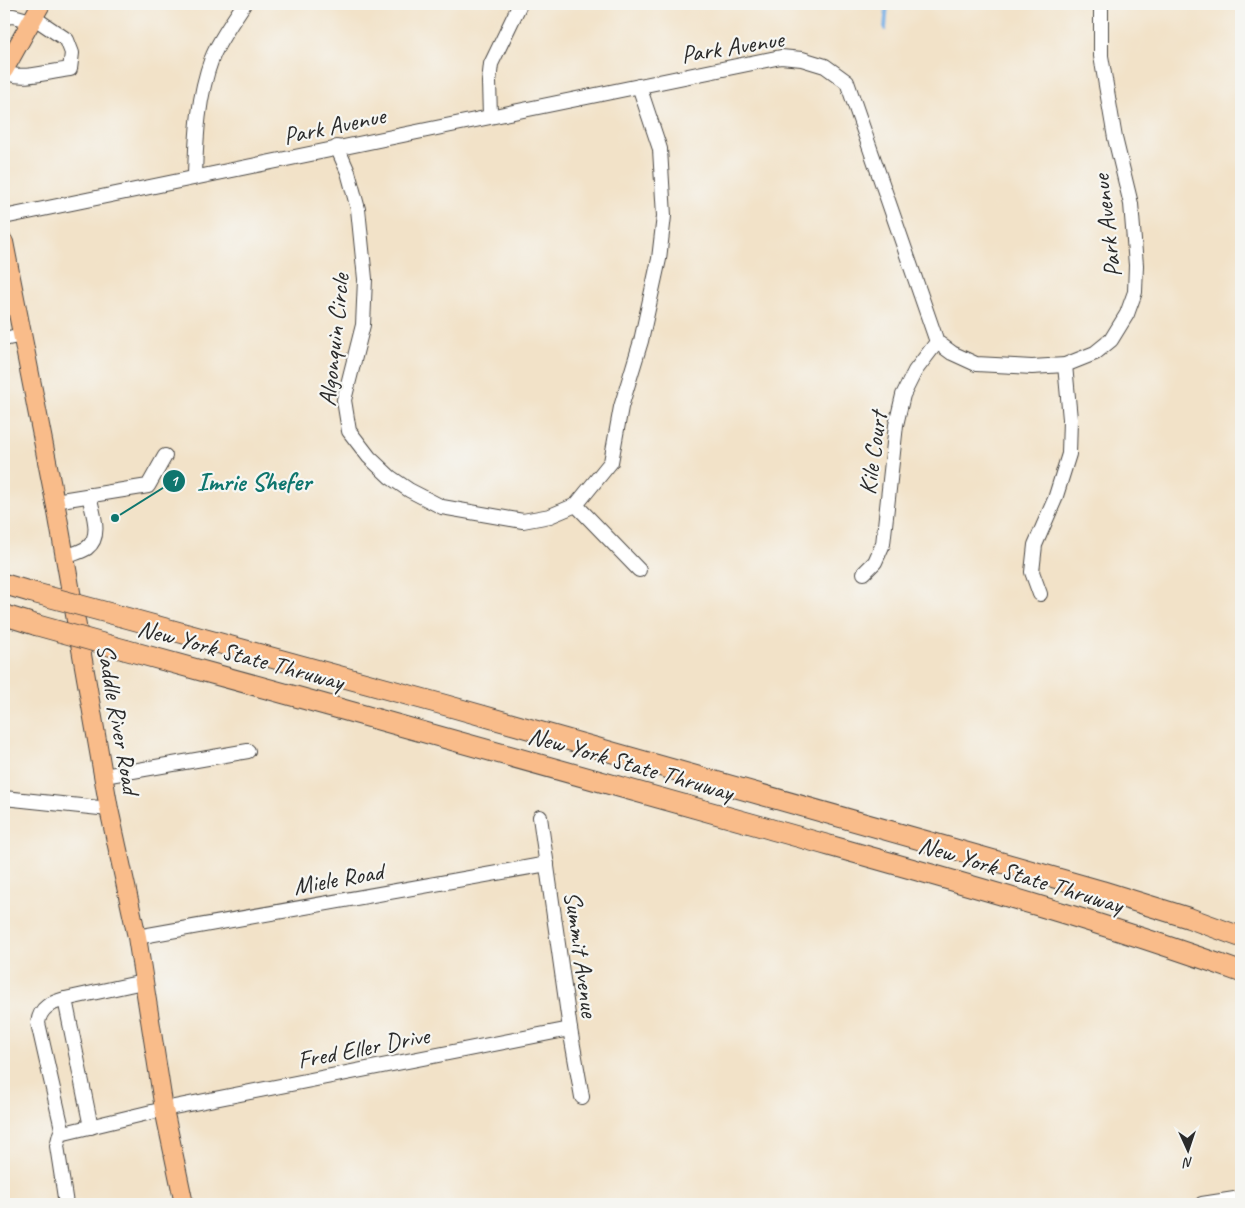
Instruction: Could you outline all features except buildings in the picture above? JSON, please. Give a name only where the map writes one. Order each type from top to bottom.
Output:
[{"type":"highway","name":"New York State Thruway","points":[[4,584],[454,708],[1036,872],[1189,918],[1241,937]]},
{"type":"highway","name":"New York State Thruway","points":[[4,615],[445,737],[974,887],[1165,946],[1241,972]]},
{"type":"main road","points":[[4,71],[35,14]]},
{"type":"main road","name":"Saddle River Road","points":[[4,242],[55,501],[109,809],[137,937],[164,1109],[184,1204]]},
{"type":"street","points":[[195,177],[200,98],[213,56],[244,4]]},
{"type":"street","points":[[490,116],[489,82],[491,64],[520,4]]},
{"type":"street","name":"Park Avenue","points":[[4,217],[781,57],[802,59],[825,66],[847,82],[937,342],[952,353],[976,364],[1032,367],[1065,365],[1095,353],[1111,340],[1127,314],[1135,292],[1136,265],[1131,204],[1115,138],[1101,56],[1101,4]]},
{"type":"street","points":[[4,17],[35,14],[67,40],[72,53],[70,69],[20,76],[9,75],[4,71]]},
{"type":"street","name":"Algonquin Circle","points":[[337,147],[348,172],[358,209],[365,279],[362,325],[344,400],[349,431],[369,457],[390,477],[409,490],[442,507],[523,521],[550,516],[576,505],[611,462],[621,407],[641,341],[659,259],[664,216],[660,149],[639,86]]},
{"type":"street","points":[[4,339],[22,335]]},
{"type":"street","name":"Kile Court","points":[[864,573],[875,562],[883,544],[896,425],[903,395],[915,371],[937,342]]},
{"type":"street","points":[[1040,594],[1032,572],[1035,545],[1055,500],[1069,454],[1070,419],[1065,365]]},
{"type":"street","points":[[55,501],[148,486],[165,456]]},
{"type":"street","points":[[65,557],[89,547],[93,540],[95,528],[88,495]]},
{"type":"street","points":[[576,505],[639,570]]},
{"type":"street","points":[[104,776],[248,751]]},
{"type":"street","points":[[4,798],[109,809]]},
{"type":"street","name":"Summit Avenue","points":[[540,817],[570,1029],[582,1097]]},
{"type":"street","name":"Miele Road","points":[[137,937],[547,864]]},
{"type":"street","points":[[66,1204],[57,1146],[60,1134],[63,1133],[38,1024],[40,1015],[46,1006],[65,999],[143,982]]},
{"type":"street","points":[[65,999],[91,1127]]},
{"type":"street","name":"Fred Eller Drive","points":[[63,1133],[164,1109],[570,1029]]},
{"type":"street","points":[[1204,1203],[1241,1198]]},
{"type":"waterway","points":[[885,29],[887,4]]},
{"type":"place","name":"Imrie Shefer","points":[[115,518]]}]
